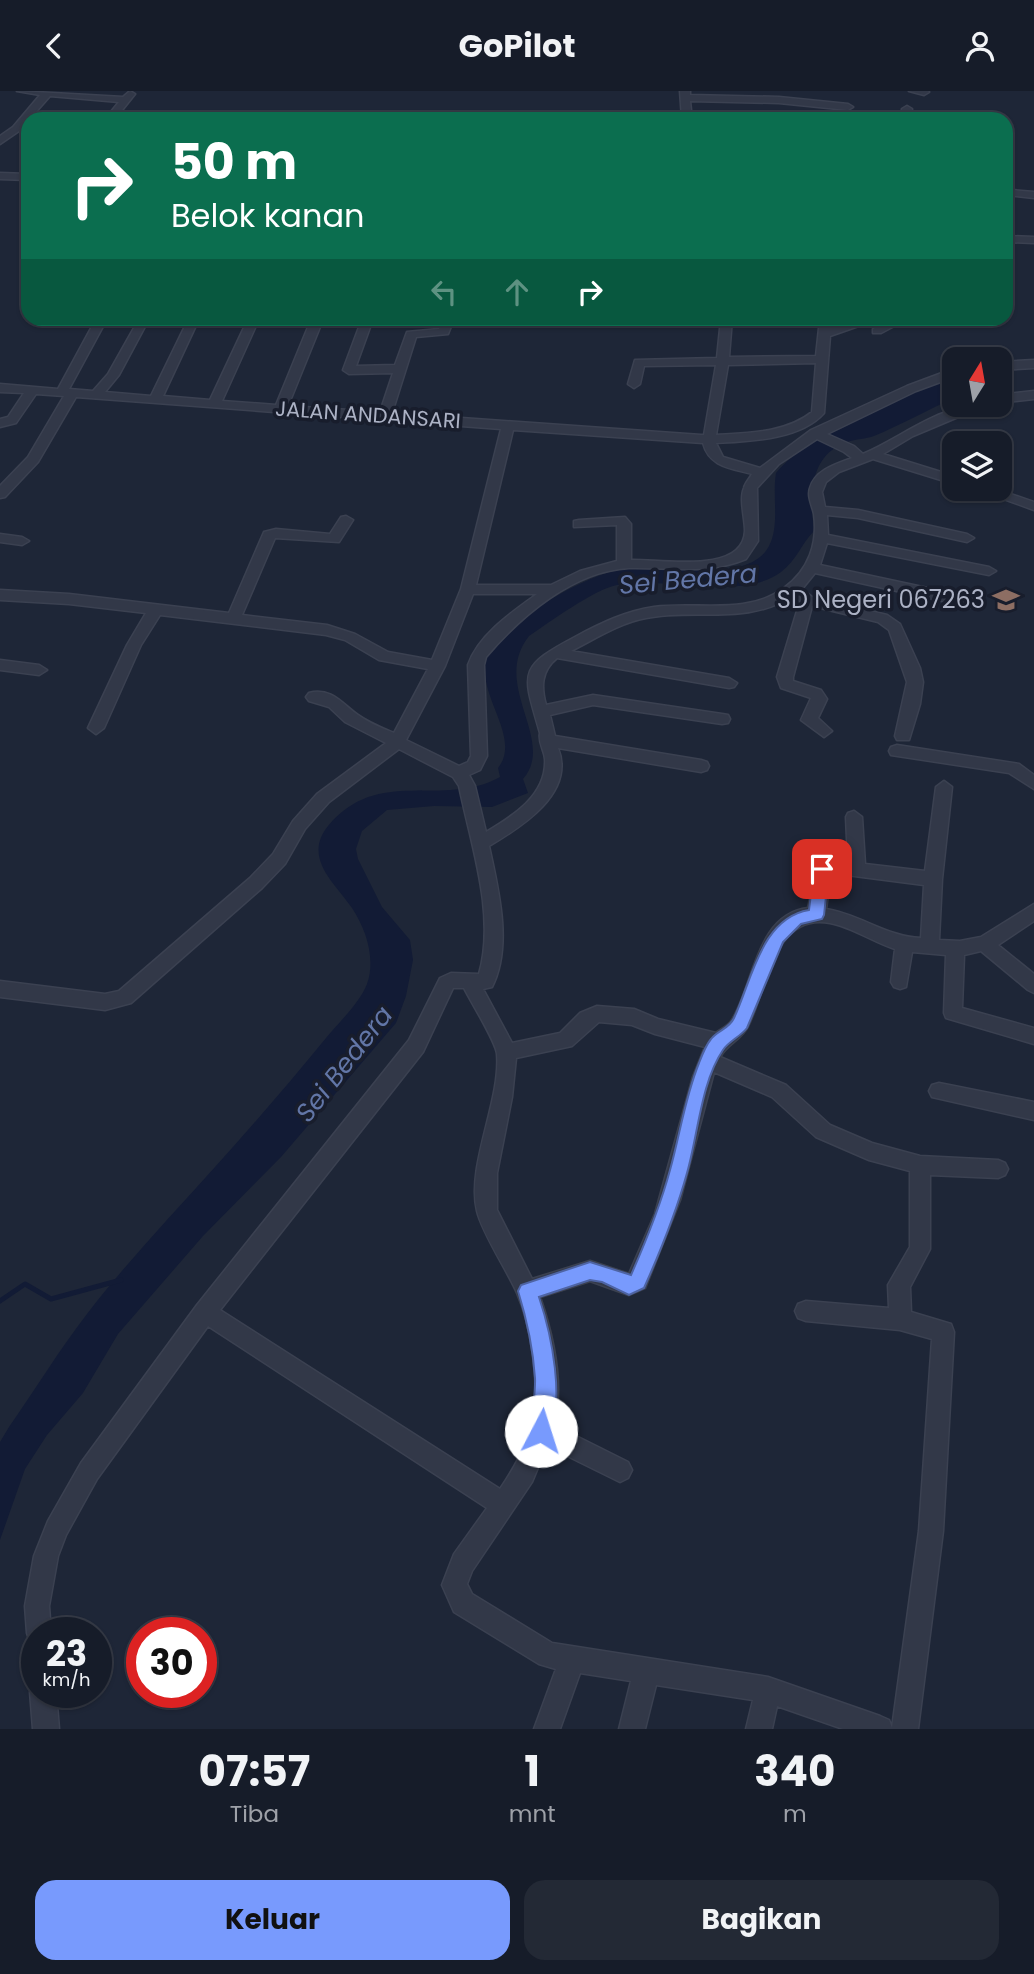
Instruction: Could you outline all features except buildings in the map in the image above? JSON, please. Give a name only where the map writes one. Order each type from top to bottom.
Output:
[{"type":"street","points":[[22,91],[129,96]]},
{"type":"street","points":[[914,91],[924,92]]},
{"type":"street","points":[[31,112],[49,92]]},
{"type":"street","points":[[685,95],[778,95],[849,103],[848,112]]},
{"type":"street","points":[[116,112],[129,96]]},
{"type":"street","points":[[0,141],[21,123]]},
{"type":"street","points":[[0,176],[21,177]]},
{"type":"street","points":[[1013,193],[1034,195]]},
{"type":"street","points":[[1013,239],[1034,240]]},
{"type":"street","points":[[0,493],[33,460],[98,326]]},
{"type":"street","points":[[96,395],[113,375],[140,326]]},
{"type":"street","points":[[155,400],[191,326]]},
{"type":"street","points":[[215,403],[251,326]]},
{"type":"street","points":[[365,326],[349,370],[398,369]]},
{"type":"street","points":[[385,417],[411,334],[444,333],[446,326]]},
{"type":"street","points":[[463,780],[479,757],[476,665],[479,655],[551,590],[585,574],[624,564],[722,564],[740,557],[750,546],[750,491],[760,472],[718,460],[712,453],[709,440],[723,360],[725,326]]},
{"type":"street","points":[[634,384],[639,363],[823,359],[825,326]]},
{"type":"street","points":[[824,334],[848,326]]},
{"type":"street","points":[[877,331],[888,326]]},
{"type":"street","points":[[281,408],[314,327]]},
{"type":"street","name":"JALAN ANDANSARI","points":[[0,388],[736,440],[813,419],[818,413],[823,359]]},
{"type":"street","points":[[1012,365],[1034,364]]},
{"type":"street","points":[[753,484],[777,460],[819,434],[916,385],[942,377]]},
{"type":"street","points":[[0,423],[12,420],[32,391]]},
{"type":"street","points":[[1012,398],[1034,395]]},
{"type":"street","points":[[477,835],[516,820],[543,796],[551,778],[554,758],[546,740],[548,733],[535,687],[536,676],[550,653],[567,647],[601,627],[630,616],[659,611],[730,611],[753,608],[796,588],[813,568],[823,538],[820,510],[815,498],[818,482],[860,454],[950,417]]},
{"type":"street","points":[[0,989],[105,1002],[124,998],[256,883],[279,859],[299,825],[323,798],[396,743],[412,718],[437,666],[468,589],[508,425]]},
{"type":"street","points":[[819,434],[860,454],[942,477]]},
{"type":"street","points":[[1012,499],[1034,506]]},
{"type":"street","points":[[820,510],[858,514],[967,538]]},
{"type":"street","points":[[233,620],[269,535],[276,533],[334,539],[346,520]]},
{"type":"street","points":[[579,524],[620,520],[624,524],[624,564]]},
{"type":"street","points":[[0,538],[22,541]]},
{"type":"street","points":[[823,538],[989,571]]},
{"type":"street","points":[[813,568],[974,603]]},
{"type":"street","points":[[796,588],[807,600],[882,618],[895,627],[915,682],[912,704],[900,744],[1013,768],[1034,783]]},
{"type":"street","points":[[468,589],[551,590]]},
{"type":"street","points":[[0,595],[69,599],[327,630],[350,637],[384,656],[437,666]]},
{"type":"street","points":[[807,600],[785,677],[786,684],[816,694],[819,699],[809,720],[824,731]]},
{"type":"street","points":[[96,728],[134,645],[155,610]]},
{"type":"street","points":[[550,653],[729,683]]},
{"type":"street","points":[[0,665],[39,670]]},
{"type":"street","points":[[38,1617],[40,1582],[56,1529],[89,1471],[205,1312],[416,1047],[446,983],[451,980],[486,982],[491,968],[491,914],[477,835],[463,780],[350,719],[345,709],[328,699],[314,697]]},
{"type":"street","points":[[542,711],[569,707],[579,699],[722,719]]},
{"type":"street","points":[[546,740],[701,765]]},
{"type":"street","points":[[930,946],[933,879],[944,787]]},
{"type":"street","points":[[854,817],[857,869]]},
{"type":"street","points":[[816,915],[824,866],[933,879]]},
{"type":"street","points":[[527,1291],[590,1271],[605,1273],[629,1285],[637,1282],[663,1221],[679,1171],[696,1094],[714,1051],[741,1023],[759,974],[777,937],[796,918],[816,915],[855,924],[904,944],[955,951],[985,944],[1009,932],[1034,911]]},
{"type":"street","points":[[900,982],[904,944]]},
{"type":"street","points":[[985,944],[1034,985]]},
{"type":"street","points":[[955,951],[953,1013],[1034,1036]]},
{"type":"street","points":[[469,981],[507,1052],[502,1097],[487,1173],[487,1211],[527,1291],[538,1323],[545,1377],[545,1415],[524,1474],[470,1549],[454,1585],[456,1594],[463,1603],[548,1655],[768,1690],[880,1729]]},
{"type":"street","points":[[507,1052],[565,1040],[587,1019],[597,1014],[634,1017],[714,1051],[779,1091],[824,1131],[869,1151],[920,1165],[998,1168]]},
{"type":"street","points":[[939,1091],[1034,1111]]},
{"type":"street","points":[[900,1319],[899,1285],[920,1249],[920,1165]]},
{"type":"street","points":[[806,1311],[900,1319],[943,1332],[940,1430],[921,1637],[905,1729]]},
{"type":"street","points":[[205,1312],[503,1505]]},
{"type":"street","points":[[541,1431],[620,1469]]},
{"type":"street","points":[[547,1729],[573,1658]]},
{"type":"street","points":[[632,1729],[647,1669]]},
{"type":"street","points":[[759,1729],[768,1690]]},
{"type":"street","points":[[44,1708],[46,1729]]},
{"type":"water","name":"Sei Bedera","points":[[942,381],[942,404],[874,436],[847,442],[834,448],[825,457],[818,467],[812,492],[814,531],[781,572],[764,581],[724,587],[657,583],[617,585],[584,600],[529,636],[519,655],[516,674],[533,747],[531,764],[523,779],[528,793],[492,807],[434,806],[387,810],[362,831],[356,849],[358,859],[382,907],[410,940],[413,960],[406,996],[396,1023],[281,1157],[203,1236],[118,1334],[83,1393],[47,1435],[25,1469],[0,1540],[0,1442],[9,1427],[102,1295],[285,1087],[354,1006],[367,984],[370,955],[365,935],[357,916],[324,870],[320,860],[321,838],[328,826],[348,808],[368,797],[390,792],[456,790],[478,786],[500,777],[498,768],[504,755],[505,740],[485,678],[486,662],[492,647],[502,635],[533,610],[571,588],[608,573],[639,568],[724,570],[743,566],[758,558],[769,546],[774,529],[776,473],[792,457],[834,428],[908,393]]},
{"type":"waterway","points":[[0,1301],[25,1284],[51,1299],[121,1280]]},
{"type":"place","name":"SD Negeri 067263","points":[[1006,600]]},
{"type":"route","points":[[541,1431],[545,1415],[545,1377],[538,1323],[527,1291],[590,1271],[605,1273],[629,1285],[637,1282],[659,1233],[679,1171],[696,1094],[709,1061],[718,1042],[735,1032],[741,1023],[759,974],[777,937],[796,918],[816,915],[822,869]]}]
